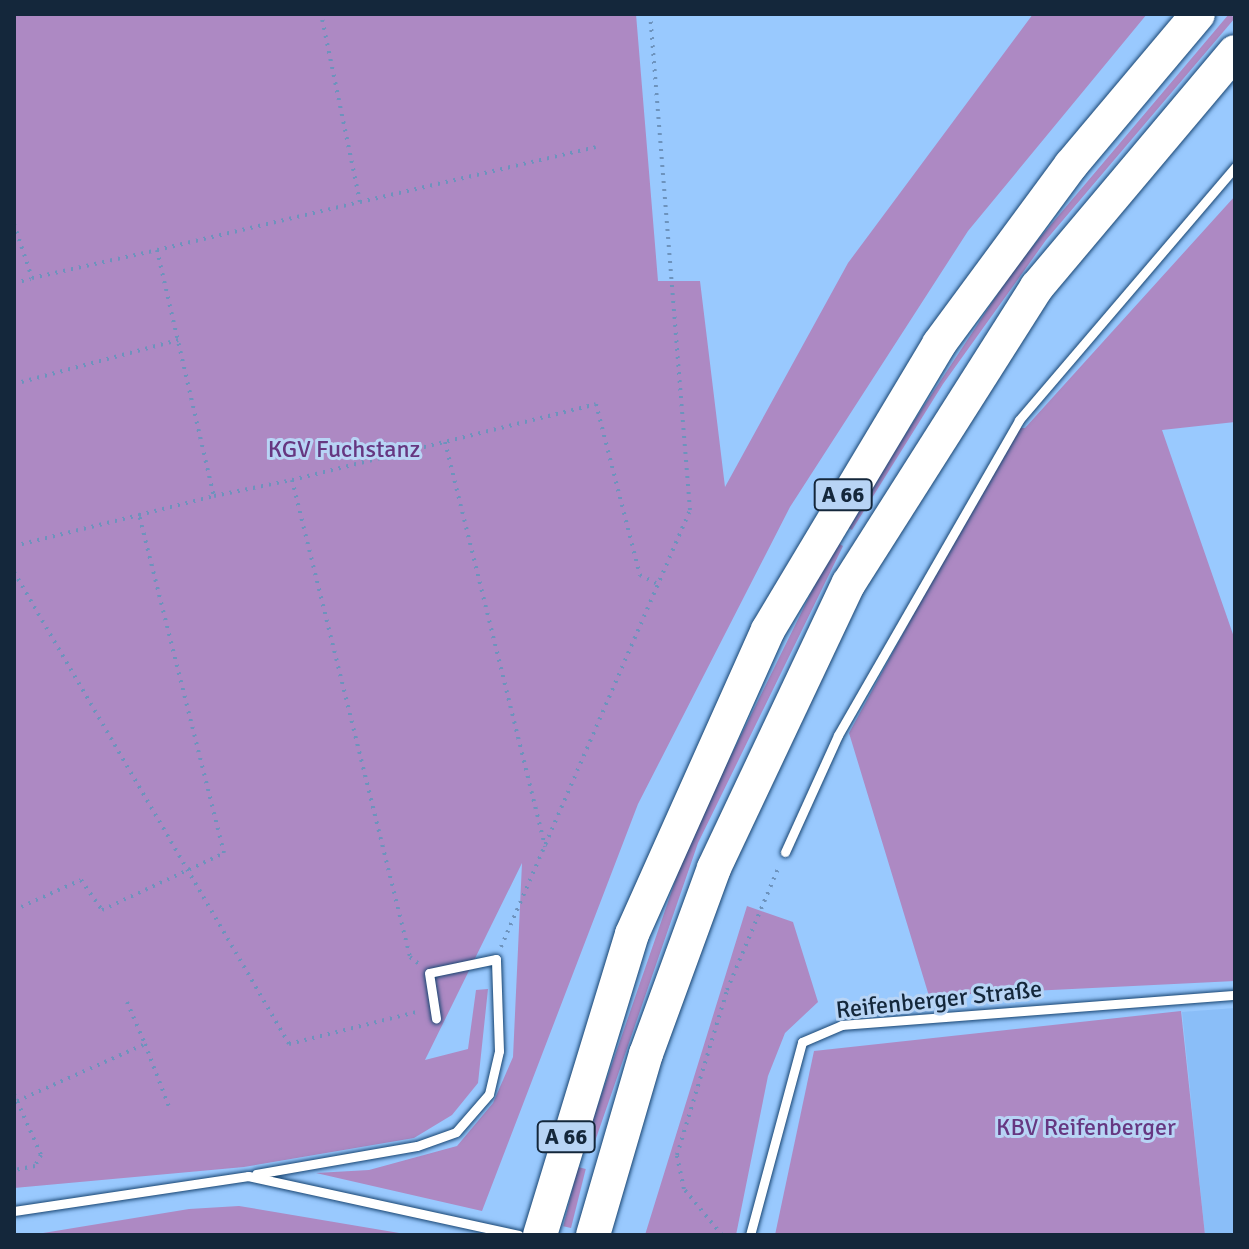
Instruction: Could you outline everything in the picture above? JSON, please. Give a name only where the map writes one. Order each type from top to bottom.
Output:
[{"type":"highway","name":"A 66","points":[[540,1235],[632,934],[768,630],[939,344],[1071,165],[1198,14]]},
{"type":"highway","name":"A 66","points":[[593,1235],[617,1150],[714,868],[849,583],[1037,287],[1235,52]]},
{"type":"highway","points":[[609,1235],[617,1150]]},
{"type":"lane","points":[[785,852],[838,735],[1019,420],[1235,167]]},
{"type":"lane","points":[[14,1211],[248,1176],[417,1146],[456,1132],[489,1094],[499,1051],[496,959],[429,973],[435,1013]]},
{"type":"lane","name":"Reifenberger Straße","points":[[750,1235],[802,1042],[842,1025],[1235,995]]},
{"type":"lane","points":[[248,1176],[519,1235]]},
{"type":"path","points":[[321,14],[360,202]]},
{"type":"path","points":[[496,959],[690,510],[650,14]]},
{"type":"path","points":[[14,283],[596,147]]},
{"type":"path","points":[[14,224],[32,278]]},
{"type":"path","points":[[157,250],[214,496]]},
{"type":"path","points":[[14,384],[178,340]]},
{"type":"path","points":[[14,546],[596,404],[640,575],[656,583]]},
{"type":"path","points":[[445,442],[545,848]]},
{"type":"path","points":[[292,480],[410,957],[429,973]]},
{"type":"path","points":[[14,910],[81,880],[102,910],[224,853],[139,515]]},
{"type":"path","points":[[14,572],[289,1044],[435,1013]]},
{"type":"path","points":[[722,1235],[684,1189],[677,1155],[727,990],[785,852]]},
{"type":"path","points":[[127,1002],[169,1107]]},
{"type":"path","points":[[17,1101],[145,1044]]},
{"type":"path","points":[[14,1094],[41,1155],[35,1166],[14,1170]]},
{"type":"shaded area","points":[[1235,1008],[1235,1235],[1205,1235],[1182,1012]]},
{"type":"green space","name":"KGV Fuchstanz","points":[[14,14],[636,14],[658,281],[700,281],[725,487],[848,263],[1033,14],[1147,14],[968,231],[790,507],[638,804],[482,1211],[316,1173],[369,1170],[457,1146],[493,1103],[513,1057],[522,863],[425,1060],[468,1049],[476,990],[488,989],[478,1083],[452,1115],[414,1138],[244,1167],[14,1188]]},
{"type":"green space","points":[[1229,14],[1235,18],[1046,240],[943,384],[852,530],[845,526],[1016,266]]},
{"type":"green space","points":[[1235,196],[1235,422],[1162,430],[1235,640],[1235,981],[929,996],[849,733],[1015,428],[1025,428]]},
{"type":"green space","points":[[836,542],[843,546],[698,843],[591,1153],[582,1151],[689,841]]},
{"type":"green space","points":[[747,906],[793,922],[818,1002],[785,1033],[768,1076],[736,1235],[645,1235]]},
{"type":"green space","name":"KBV Reifenberger","points":[[1181,1011],[1205,1235],[775,1235],[814,1051]]},
{"type":"green space","points":[[578,1167],[586,1169],[571,1228],[563,1226]]},
{"type":"green space","points":[[239,1206],[411,1235],[31,1235],[189,1209]]}]
